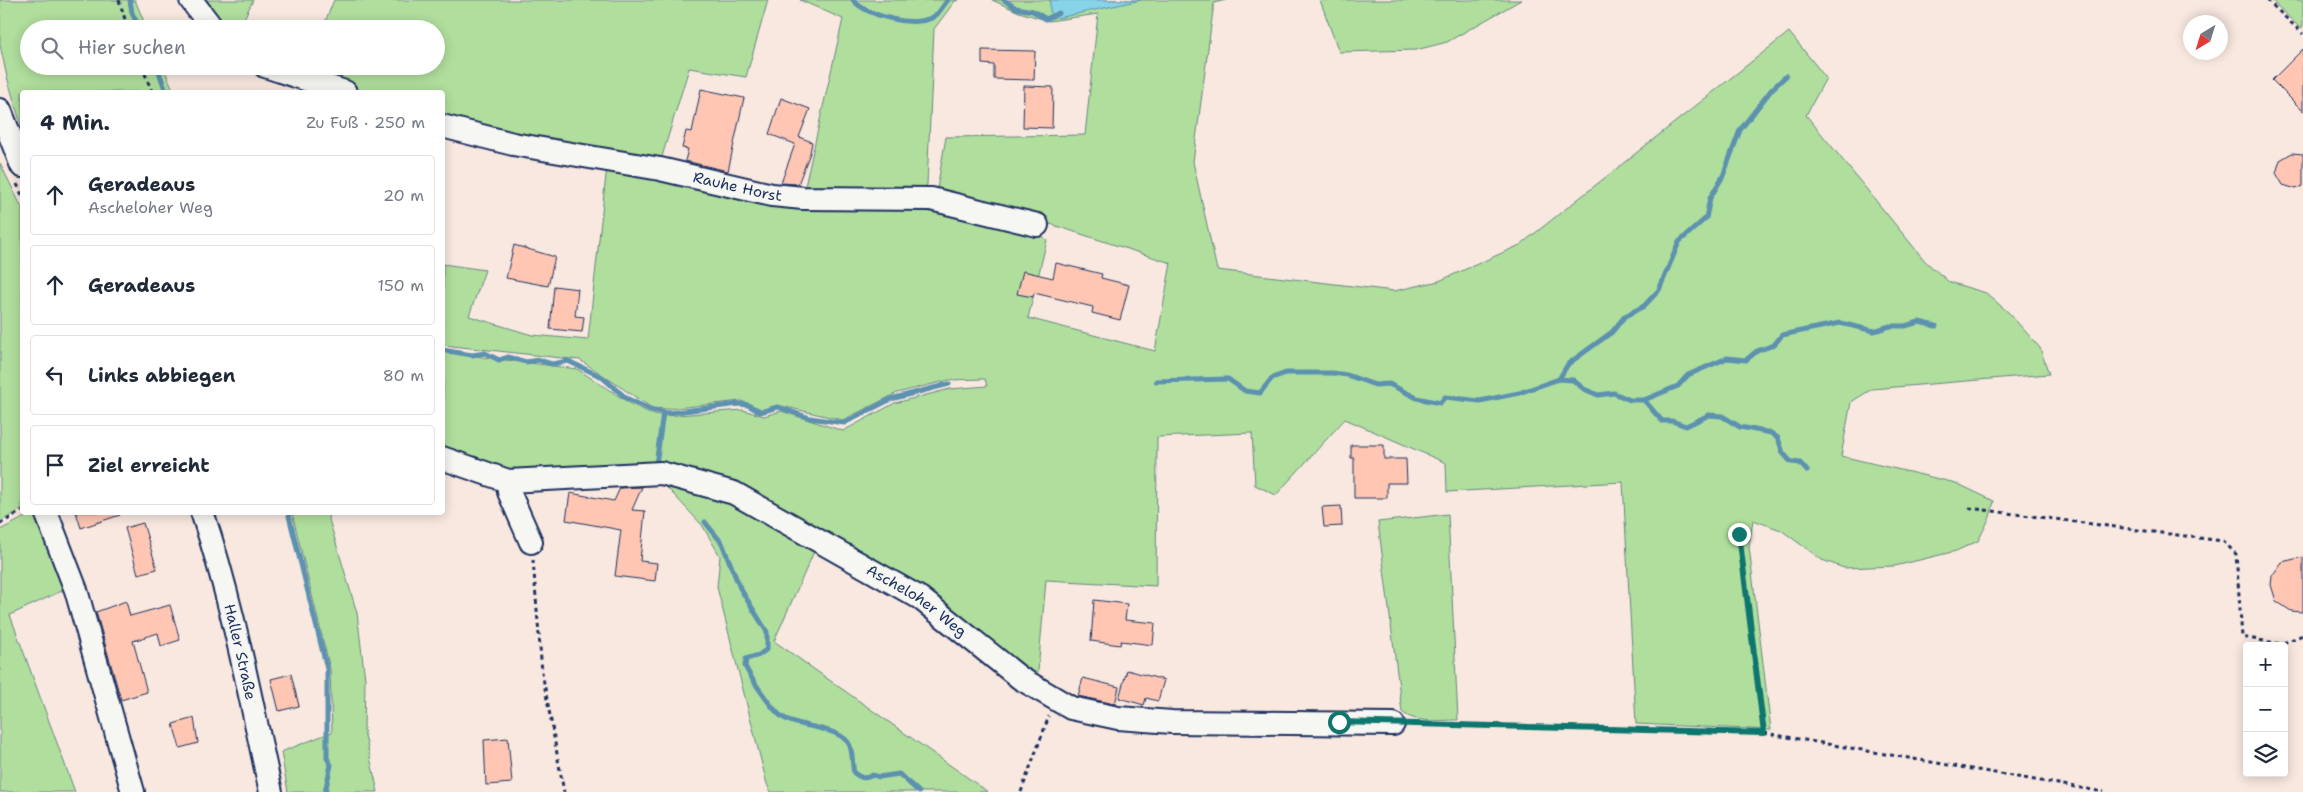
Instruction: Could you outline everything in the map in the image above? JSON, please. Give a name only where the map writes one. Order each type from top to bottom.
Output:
[{"type":"street","points":[[191,0],[206,20]]},
{"type":"street","points":[[293,75],[340,90]]},
{"type":"street","points":[[0,110],[20,161]]},
{"type":"street","name":"Rauhe Horst","points":[[445,127],[513,144],[660,169],[772,195],[803,198],[931,199],[1037,225]]},
{"type":"street","name":"Ascheloher Weg","points":[[445,459],[508,481],[661,473],[734,493],[920,598],[1020,678],[1071,708],[1118,718],[1172,722],[1394,724]]},
{"type":"street","points":[[508,481],[509,492],[531,542]]},
{"type":"street","points":[[47,515],[76,590],[133,792]]},
{"type":"street","name":"Haller Straße","points":[[203,515],[216,554],[233,618],[271,792]]},
{"type":"path","points":[[119,0],[125,20]]},
{"type":"path","points":[[2267,0],[2303,34]]},
{"type":"path","points":[[145,75],[151,90]]},
{"type":"path","points":[[1969,508],[2223,542],[2236,554],[2242,637],[2281,644],[2303,635]]},
{"type":"path","points":[[0,524],[20,512]]},
{"type":"path","points":[[1739,534],[1764,733]]},
{"type":"path","points":[[531,542],[542,672],[564,792]]},
{"type":"path","points":[[1020,792],[1056,699]]},
{"type":"path","points":[[1394,724],[1764,733],[2104,792]]},
{"type":"green space","points":[[0,0],[135,0],[143,20],[20,20],[20,75],[167,75],[173,90],[20,90],[20,121],[0,45]]},
{"type":"green space","points":[[199,0],[253,0],[243,20],[215,20]]},
{"type":"green space","points":[[334,0],[768,0],[746,77],[689,68],[660,163],[445,120],[445,90],[359,90],[316,75],[445,75],[445,20],[326,20]]},
{"type":"green space","points":[[800,0],[959,0],[955,1],[934,29],[927,185],[916,194],[803,195],[843,19]]},
{"type":"green space","points":[[992,0],[1226,0],[1214,3],[1193,162],[1217,270],[1394,291],[1439,281],[1520,245],[1789,32],[1826,78],[1806,115],[1925,261],[1949,282],[1986,293],[2009,313],[2040,348],[2049,374],[1872,389],[1851,402],[1841,456],[1956,483],[1994,501],[1990,517],[1978,541],[1956,551],[1895,566],[1844,568],[1822,560],[1781,530],[1753,520],[1749,547],[1771,730],[1636,724],[1623,482],[1447,492],[1446,463],[1345,419],[1276,495],[1255,485],[1252,433],[1157,437],[1156,586],[1046,580],[1037,682],[736,488],[526,475],[445,454],[445,352],[577,369],[631,404],[650,413],[664,416],[743,410],[764,416],[781,411],[843,431],[895,403],[950,389],[987,386],[985,379],[949,380],[897,393],[843,420],[777,405],[764,410],[741,401],[667,409],[652,408],[580,360],[445,345],[445,264],[485,270],[469,316],[532,335],[588,340],[607,166],[949,208],[1037,231],[1047,240],[1028,318],[1155,351],[1171,263],[1050,224],[941,196],[937,189],[946,137],[1085,135],[1098,14],[1049,21],[1019,12]]},
{"type":"green space","points":[[1320,0],[1521,0],[1447,42],[1416,50],[1339,52]]},
{"type":"green space","points":[[2271,0],[2303,0],[2303,26],[2301,29]]},
{"type":"green space","points":[[0,163],[20,204],[20,510],[0,522]]},
{"type":"green space","points":[[660,480],[732,500],[817,545],[774,641],[988,792],[771,792],[767,784],[717,587],[720,556],[702,525]]},
{"type":"green space","points":[[1448,514],[1458,720],[1421,720],[1402,712],[1378,522]]},
{"type":"green space","points":[[29,515],[43,515],[66,589],[10,615],[75,792],[0,792],[0,530]]},
{"type":"green space","points":[[292,515],[328,515],[357,613],[365,679],[364,731],[378,792],[288,792],[281,752],[332,732],[330,669]]},
{"type":"water","points":[[1050,0],[1141,0],[1058,18],[1050,12]]},
{"type":"building","points":[[2303,49],[2303,111],[2272,80]]},
{"type":"building","points":[[982,50],[1035,51],[1034,80],[994,79],[994,65],[982,64]]},
{"type":"building","points":[[1024,86],[1053,87],[1052,128],[1023,127]]},
{"type":"building","points":[[701,89],[744,98],[728,171],[685,161],[688,149],[682,148],[686,131],[692,132]]},
{"type":"building","points":[[781,98],[810,109],[799,137],[812,142],[810,153],[798,184],[781,183],[795,144],[769,134]]},
{"type":"building","points":[[2292,153],[2303,154],[2303,186],[2296,189],[2283,185],[2276,173],[2280,160]]},
{"type":"building","points":[[514,245],[555,257],[548,286],[506,278]]},
{"type":"building","points":[[1056,263],[1102,274],[1101,278],[1129,285],[1120,320],[1092,313],[1093,307],[1034,293],[1033,297],[1017,294],[1023,271],[1053,278]]},
{"type":"building","points":[[554,286],[578,289],[575,316],[584,317],[582,332],[550,329]]},
{"type":"building","points":[[1351,445],[1384,445],[1384,459],[1406,459],[1407,483],[1387,483],[1387,498],[1354,498],[1354,458],[1351,458]]},
{"type":"building","points":[[642,487],[632,510],[645,511],[640,561],[657,563],[655,581],[615,576],[621,530],[566,520],[570,493],[614,501],[620,488]]},
{"type":"building","points":[[1341,506],[1342,526],[1324,527],[1322,507]]},
{"type":"building","points":[[77,515],[120,515],[81,528]]},
{"type":"building","points":[[143,523],[157,569],[138,574],[125,528]]},
{"type":"building","points":[[2303,557],[2303,612],[2291,611],[2276,601],[2271,585],[2272,576],[2282,562]]},
{"type":"building","points":[[1094,600],[1127,604],[1125,620],[1155,623],[1153,645],[1121,641],[1120,645],[1091,641]]},
{"type":"building","points":[[126,601],[130,616],[170,605],[180,640],[161,646],[158,633],[133,641],[147,692],[121,700],[96,612]]},
{"type":"building","points":[[1127,670],[1164,680],[1158,701],[1146,698],[1144,705],[1119,698]]},
{"type":"building","points":[[291,674],[299,706],[279,711],[271,679]]},
{"type":"building","points":[[1083,678],[1119,687],[1115,704],[1078,696]]},
{"type":"building","points":[[194,718],[198,743],[180,748],[173,724]]},
{"type":"building","points":[[508,738],[512,783],[486,785],[484,740]]},
{"type":"waterway","points":[[130,0],[132,13],[136,20]]},
{"type":"waterway","points":[[853,0],[860,6],[880,16],[905,21],[928,19],[936,15],[948,0]]},
{"type":"waterway","points":[[1004,0],[1016,8],[1033,11],[1046,19],[1059,13]]},
{"type":"waterway","points":[[160,75],[165,90]]},
{"type":"waterway","points":[[1559,379],[1568,364],[1612,332],[1625,316],[1644,306],[1659,290],[1679,242],[1706,218],[1710,198],[1723,176],[1740,130],[1772,89],[1786,76]]},
{"type":"waterway","points":[[1156,381],[1228,379],[1245,391],[1260,393],[1272,378],[1286,373],[1333,373],[1347,375],[1375,385],[1389,384],[1417,398],[1440,403],[1445,397],[1480,401],[1519,393],[1559,379],[1573,380],[1584,389],[1598,395],[1614,393],[1630,400],[1644,400],[1678,386],[1688,375],[1727,358],[1746,360],[1757,351],[1774,345],[1782,335],[1840,323],[1874,331],[1890,326],[1905,326],[1919,322],[1936,326]]},
{"type":"waterway","points":[[445,350],[472,355],[485,353],[499,360],[508,357],[526,362],[538,360],[552,364],[568,361],[602,377],[626,398],[651,410],[668,413],[739,404],[748,405],[760,412],[778,407],[810,418],[844,423],[891,399],[949,384]]},
{"type":"waterway","points":[[1644,400],[1662,421],[1672,421],[1686,426],[1709,415],[1722,416],[1740,427],[1771,433],[1778,438],[1783,453],[1791,462],[1800,463],[1807,471]]},
{"type":"waterway","points":[[656,465],[663,412]]},
{"type":"waterway","points":[[289,515],[327,669],[327,758],[331,765],[325,792]]},
{"type":"waterway","points":[[705,522],[722,543],[740,588],[767,632],[767,649],[759,655],[746,659],[745,666],[772,707],[788,720],[838,734],[845,739],[851,749],[854,773],[859,776],[866,778],[873,775],[879,777],[899,774],[919,792]]},
{"type":"route","points":[[1339,722],[1764,733],[1739,534]]}]
